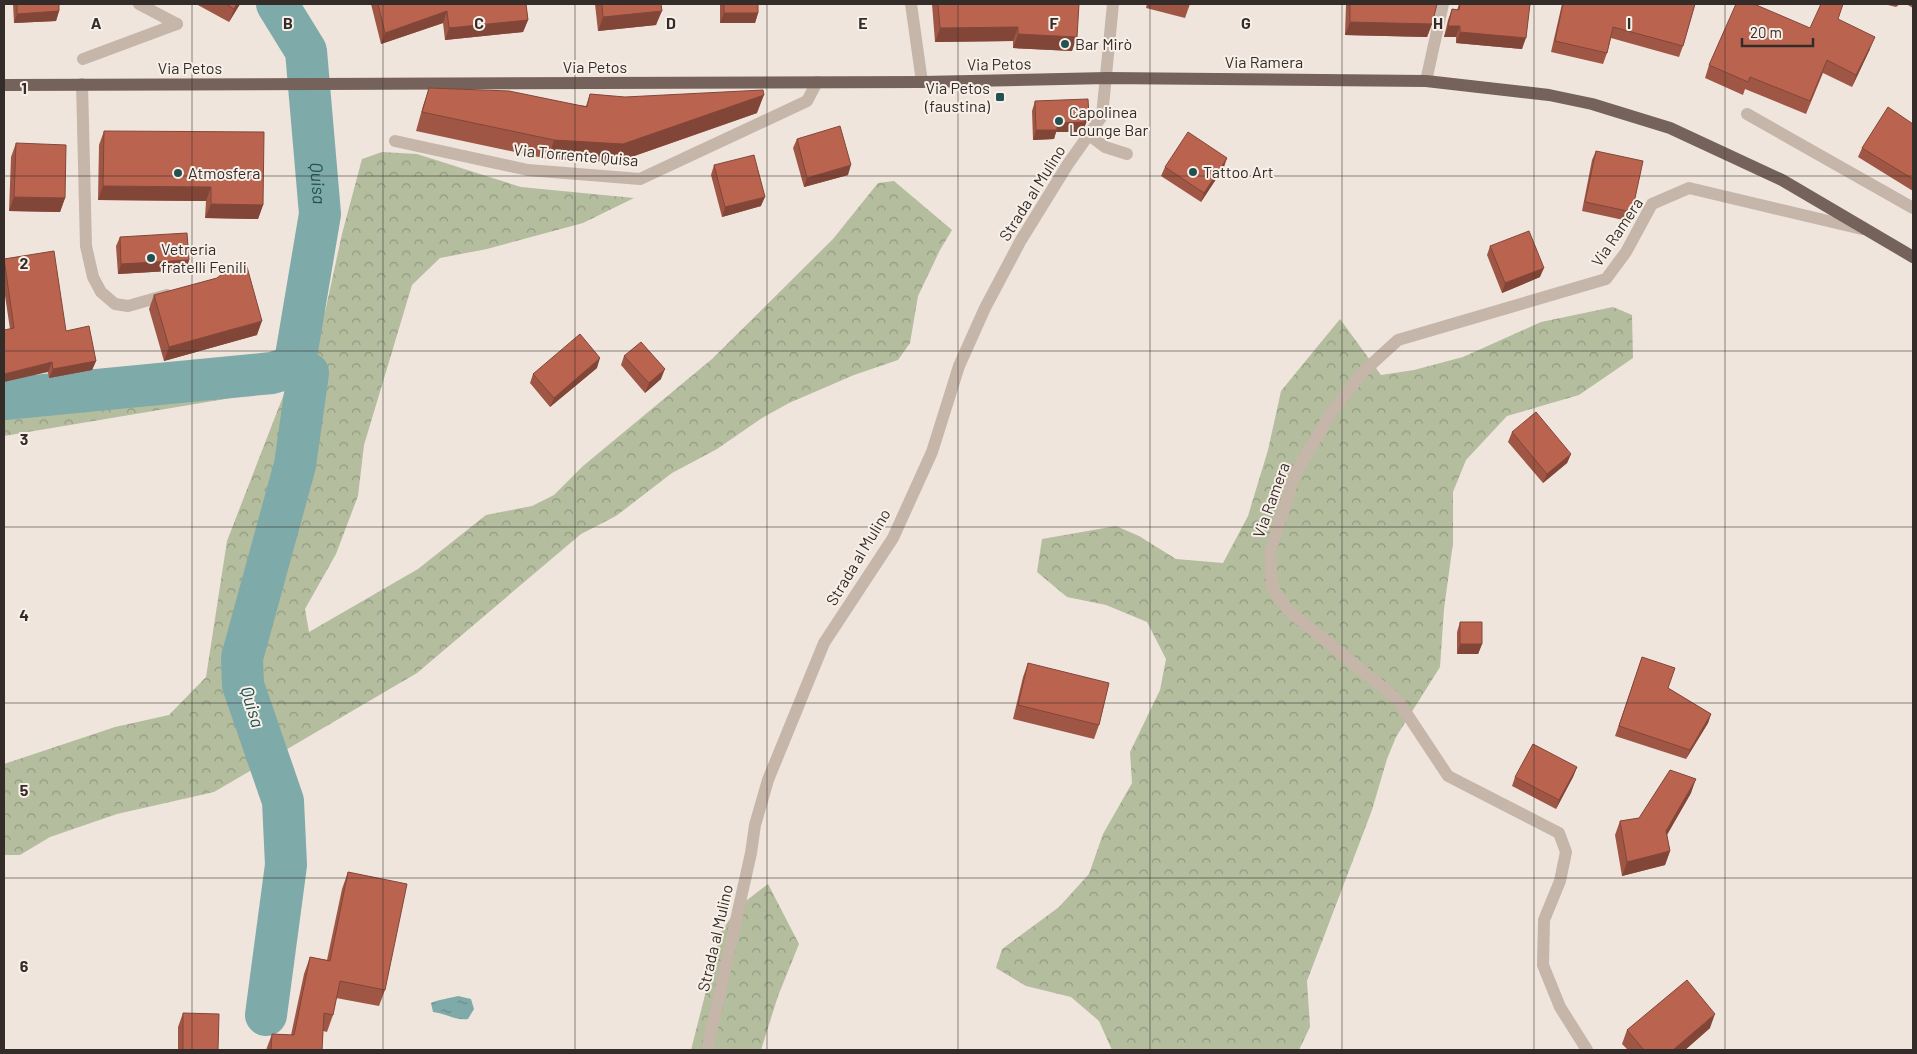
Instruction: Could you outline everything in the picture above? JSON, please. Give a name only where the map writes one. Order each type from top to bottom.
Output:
[{"type":"main road","name":"Via Petos","points":[[4,85],[922,82],[1107,78]]},
{"type":"main road","name":"Via Ramera","points":[[1107,78],[1426,81],[1549,95],[1592,104],[1670,128],[1782,180],[1913,258]]},
{"type":"street","points":[[84,59],[177,24],[139,4]]},
{"type":"street","points":[[911,4],[922,82]]},
{"type":"street","name":"Strada al Mulino","points":[[707,1050],[751,853],[755,825],[768,780],[824,643],[893,538],[932,452],[959,366],[985,308],[1021,240],[1102,116],[1113,4]]},
{"type":"street","points":[[1426,81],[1444,4]]},
{"type":"street","name":"Via Torrente Quisa","points":[[395,141],[528,170],[640,179],[807,102],[817,82]]},
{"type":"street","points":[[82,84],[86,246],[93,277],[101,292],[115,304],[128,306],[182,291]]},
{"type":"street","points":[[1747,114],[1913,208]]},
{"type":"street","points":[[1089,135],[1104,147],[1127,154]]},
{"type":"street","name":"Via Ramera","points":[[1587,1050],[1560,1007],[1543,965],[1544,920],[1560,881],[1566,852],[1559,833],[1448,776],[1397,699],[1288,610],[1272,587],[1270,552],[1295,474],[1332,411],[1364,370],[1398,340],[1606,279],[1626,252],[1652,204],[1689,188],[1734,196],[1870,231]]},
{"type":"green space","points":[[382,152],[417,154],[521,187],[634,198],[583,223],[487,249],[440,258],[412,285],[364,445],[358,496],[336,554],[305,609],[309,632],[418,569],[486,515],[532,506],[554,495],[583,466],[712,359],[833,239],[878,183],[894,181],[952,230],[940,250],[918,296],[910,343],[898,360],[854,375],[789,403],[762,418],[717,449],[672,473],[616,516],[581,534],[417,673],[214,792],[117,814],[50,837],[20,855],[4,855],[4,764],[115,727],[169,715],[206,677],[227,541],[289,381],[237,397],[4,436],[4,396],[20,392],[91,384],[272,369],[286,360],[325,312],[342,234],[362,159]]},
{"type":"green space","points":[[1613,307],[1632,315],[1633,358],[1579,395],[1507,416],[1466,460],[1453,492],[1453,543],[1444,609],[1440,667],[1396,737],[1387,759],[1372,810],[1307,981],[1310,1027],[1299,1050],[1112,1050],[1099,1021],[1071,997],[1026,986],[996,968],[1002,949],[1059,907],[1089,874],[1103,834],[1132,783],[1130,752],[1160,690],[1166,659],[1147,622],[1106,605],[1067,597],[1037,572],[1042,539],[1116,526],[1139,536],[1176,559],[1223,563],[1248,516],[1268,450],[1281,391],[1340,319],[1381,375],[1414,370],[1463,357],[1541,322]]},
{"type":"green space","points":[[768,884],[799,944],[778,996],[761,1050],[691,1050],[721,932],[738,907]]},
{"type":"water","points":[[458,996],[471,999],[474,1009],[468,1019],[459,1019],[433,1012],[431,1003]]},
{"type":"building","points":[[17,4],[59,4],[59,11],[17,14]]},
{"type":"building","points":[[226,4],[237,4],[234,9]]},
{"type":"building","points":[[378,4],[526,4],[528,20],[449,28],[447,11],[385,33]]},
{"type":"building","points":[[602,4],[661,4],[662,11],[603,17]]},
{"type":"building","points":[[724,4],[758,4],[758,13],[724,13]]},
{"type":"building","points":[[938,4],[1079,4],[1077,37],[1018,34],[1018,27],[940,28]]},
{"type":"building","points":[[1350,4],[1437,4],[1432,24],[1350,22]]},
{"type":"building","points":[[1460,4],[1530,4],[1526,38],[1460,32],[1460,26],[1448,26],[1452,9],[1459,10]]},
{"type":"building","points":[[1563,4],[1695,4],[1683,46],[1613,27],[1607,53],[1555,41]]},
{"type":"building","points":[[1736,4],[1754,4],[1810,28],[1821,4],[1843,4],[1838,19],[1875,37],[1856,75],[1827,60],[1810,101],[1750,77],[1748,82],[1709,65]]},
{"type":"building","points":[[429,88],[509,91],[587,107],[590,94],[625,97],[763,90],[764,95],[623,144],[554,140],[422,112]]},
{"type":"building","points":[[1088,99],[1089,116],[1084,122],[1057,123],[1057,130],[1036,130],[1035,101]]},
{"type":"building","points":[[1888,107],[1913,124],[1913,179],[1862,148]]},
{"type":"building","points":[[840,126],[851,165],[807,178],[797,139]]},
{"type":"building","name":"Atmosfera","points":[[104,131],[264,132],[263,205],[211,204],[211,187],[103,186]]},
{"type":"building","name":"Tattoo Art","points":[[1188,132],[1227,158],[1204,193],[1165,167]]},
{"type":"building","points":[[16,143],[66,145],[65,198],[14,197]]},
{"type":"building","points":[[1596,151],[1643,161],[1632,212],[1585,202]]},
{"type":"building","points":[[754,155],[765,197],[725,207],[714,165]]},
{"type":"building","points":[[1529,231],[1544,268],[1505,283],[1490,246]]},
{"type":"building","name":"Vetreria fratelli Fenili","points":[[187,233],[189,260],[121,264],[120,237]]},
{"type":"building","points":[[54,251],[66,331],[89,326],[96,361],[53,369],[52,362],[4,374],[4,330],[14,328],[4,259]]},
{"type":"building","points":[[247,267],[262,321],[169,347],[154,295],[217,278],[222,274]]},
{"type":"building","points":[[580,334],[600,358],[554,398],[533,374]]},
{"type":"building","points":[[641,342],[665,369],[649,383],[624,356]]},
{"type":"building","points":[[1536,412],[1571,454],[1547,474],[1512,432]]},
{"type":"building","points":[[1460,622],[1482,622],[1482,644],[1460,644]]},
{"type":"building","points":[[1642,657],[1675,668],[1668,688],[1711,714],[1690,750],[1619,726]]},
{"type":"building","points":[[1028,663],[1109,683],[1099,725],[1018,705]]},
{"type":"building","points":[[1533,744],[1577,767],[1559,800],[1515,777]]},
{"type":"building","points":[[1670,770],[1696,779],[1666,831],[1670,851],[1627,862],[1620,821],[1639,818]]},
{"type":"building","points":[[348,872],[407,884],[385,990],[340,981],[333,1015],[324,1013],[322,1050],[271,1050],[272,1034],[294,1035],[310,957],[330,961]]},
{"type":"building","points":[[1687,980],[1715,1014],[1673,1050],[1644,1050],[1627,1030]]},
{"type":"building","points":[[183,1013],[219,1014],[218,1050],[183,1050]]},
{"type":"waterway","name":"Quisa","points":[[277,4],[306,51],[320,214],[294,368]]},
{"type":"waterway","points":[[4,399],[272,373],[292,367]]},
{"type":"waterway","name":"Quisa","points":[[266,1015],[286,865],[283,801],[243,685],[242,658],[295,465],[308,373]]},
{"type":"place","name":"Bar Mirò","points":[[1065,44]]},
{"type":"place","name":"Via Petos (faustina)","points":[[1000,97]]},
{"type":"place","name":"Capolinea Lounge Bar","points":[[1059,121]]},
{"type":"place","name":"Tattoo Art","points":[[1193,172]]},
{"type":"place","name":"Atmosfera","points":[[178,173]]},
{"type":"place","name":"Vetreria fratelli Fenili","points":[[151,258]]}]
